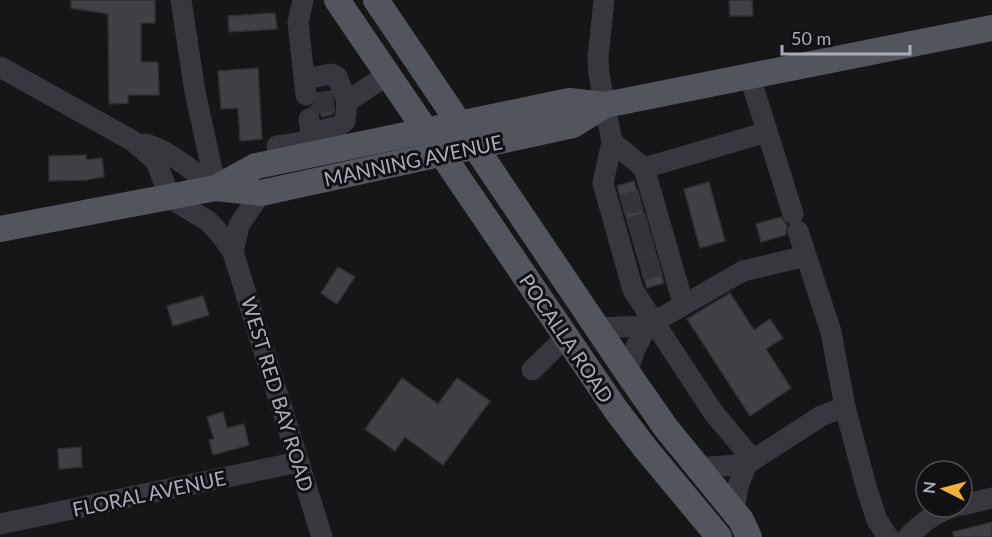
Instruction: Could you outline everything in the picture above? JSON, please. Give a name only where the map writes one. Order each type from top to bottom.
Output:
[{"type":"main road","name":"POCALLA ROAD","points":[[337,0],[566,337],[645,448],[719,537]]},
{"type":"main road","name":"POCALLA ROAD","points":[[376,0],[596,328],[666,428],[741,520],[749,537]]},
{"type":"main road","name":"MANNING AVENUE","points":[[0,229],[216,188],[256,166],[280,161],[326,129],[426,131],[569,101],[605,105],[992,28]]},
{"type":"main road","name":"MANNING AVENUE","points":[[216,188],[261,193],[442,155],[573,125],[605,105]]},
{"type":"street","points":[[181,0],[193,82],[216,188]]},
{"type":"street","points":[[280,161],[277,146],[305,142],[345,121],[347,102],[337,77],[331,74],[313,86],[298,22],[303,0]]},
{"type":"street","points":[[604,0],[598,57],[612,142],[603,183],[631,203],[650,268]]},
{"type":"street","points":[[0,67],[132,141],[156,161],[170,198]]},
{"type":"street","points":[[347,102],[388,74]]},
{"type":"street","points":[[750,77],[831,332],[845,407],[867,490],[877,520],[888,537]]},
{"type":"street","points":[[644,168],[767,132]]},
{"type":"street","points":[[132,141],[153,146],[216,188]]},
{"type":"street","points":[[612,142],[644,168]]},
{"type":"street","points":[[644,168],[631,203],[650,268],[683,303]]},
{"type":"street","points":[[233,252],[240,225],[261,193]]},
{"type":"street","name":"WEST RED BAY ROAD","points":[[170,198],[208,221],[233,252],[322,537]]},
{"type":"street","points":[[596,328],[650,324],[683,303],[743,271],[806,256]]},
{"type":"street","points":[[650,268],[633,290],[650,324],[750,462]]},
{"type":"street","points":[[627,372],[650,324]]},
{"type":"street","points":[[532,370],[566,337]]},
{"type":"street","points":[[698,468],[722,468],[750,462],[821,416],[845,407]]},
{"type":"street","name":"FLORAL AVENUE","points":[[0,524],[299,462]]},
{"type":"street","points":[[734,511],[738,486],[750,462]]},
{"type":"street","points":[[974,502],[992,498]]},
{"type":"street","points":[[908,537],[928,519]]},
{"type":"building","points":[[71,0],[155,0],[155,23],[141,23],[141,62],[158,62],[159,95],[128,95],[128,103],[109,104],[108,14],[71,8]]},
{"type":"building","points":[[729,0],[752,0],[753,16],[730,16]]},
{"type":"building","points":[[275,13],[277,29],[229,32],[228,16]]},
{"type":"building","points":[[258,68],[262,139],[240,141],[238,108],[221,109],[218,71]]},
{"type":"building","points":[[329,91],[334,104],[333,114],[322,117],[319,111],[310,107],[317,101],[319,93]]},
{"type":"building","points":[[86,155],[86,160],[102,158],[104,177],[49,181],[49,156]]},
{"type":"building","points":[[634,181],[664,283],[647,288],[617,186]]},
{"type":"building","points":[[709,182],[725,241],[700,248],[684,189]]},
{"type":"building","points":[[781,217],[787,225],[786,235],[761,242],[756,224]]},
{"type":"building","points":[[338,267],[355,277],[337,304],[321,293]]},
{"type":"building","points":[[730,293],[754,330],[770,319],[783,338],[766,349],[791,388],[750,416],[687,319]]},
{"type":"building","points":[[203,296],[209,315],[173,326],[167,306]]},
{"type":"building","points":[[402,378],[438,404],[457,378],[490,401],[443,465],[405,437],[395,451],[365,429]]},
{"type":"building","points":[[223,412],[227,428],[244,424],[249,445],[213,455],[209,440],[214,439],[207,417]]},
{"type":"building","points":[[81,447],[82,467],[59,469],[58,449]]},
{"type":"building","points":[[992,522],[992,537],[954,537],[953,532]]},
{"type":"tunnel","points":[[322,92],[325,116]]},
{"type":"tunnel","points":[[622,205],[641,200]]},
{"type":"tunnel","points":[[629,228],[648,223]]},
{"type":"tunnel","points":[[635,249],[654,244]]},
{"type":"tunnel","points":[[641,270],[660,265]]}]
